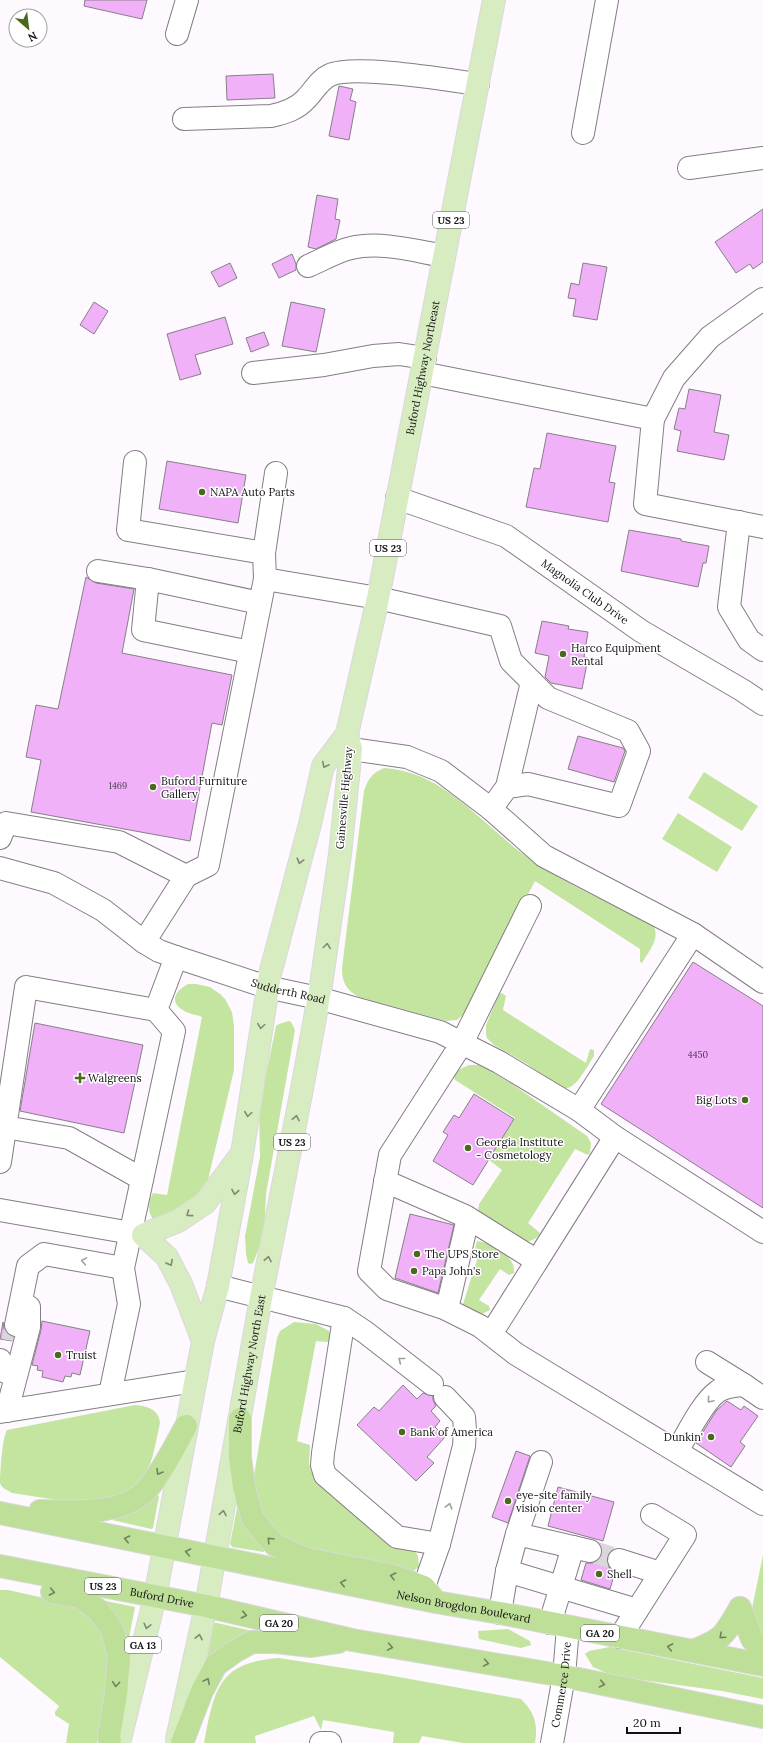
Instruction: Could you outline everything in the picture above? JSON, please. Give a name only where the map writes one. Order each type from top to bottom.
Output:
[{"type":"highway","points":[[240,1419],[240,1457],[244,1487],[252,1517],[275,1545],[306,1559],[394,1576],[430,1595]]},
{"type":"highway","points":[[0,1511],[104,1510],[128,1502],[141,1495],[152,1483],[186,1426]]},
{"type":"highway","points":[[0,1511],[165,1547]]},
{"type":"highway","name":"Nelson Brogdon Boulevard","points":[[165,1547],[215,1558],[430,1595],[500,1613],[763,1665]]},
{"type":"highway","points":[[2,1571],[80,1597],[98,1610],[112,1629],[119,1657],[116,1694],[109,1736],[110,1743]]},
{"type":"highway","name":"Buford Drive","points":[[2,1571],[206,1606]]},
{"type":"highway","name":"GA 20","points":[[206,1606],[352,1640],[564,1676],[763,1717]]},
{"type":"highway","points":[[693,1651],[712,1644],[725,1634],[740,1608],[752,1639],[763,1651]]},
{"type":"highway","points":[[182,1743],[202,1691],[216,1665],[234,1652],[252,1642],[276,1642],[311,1646],[352,1640]]},
{"type":"main road","name":"Buford Highway Northeast","points":[[349,741],[398,498],[494,0]]},
{"type":"main road","name":"Gainesville Highway","points":[[267,987],[310,824],[323,766],[349,741]]},
{"type":"main road","name":"Gainesville Highway","points":[[320,991],[340,854],[349,741]]},
{"type":"main road","name":"US 23","points":[[165,1547],[186,1426],[203,1341],[218,1286],[242,1154],[267,987]]},
{"type":"main road","name":"Buford Highway North East","points":[[176,1743],[206,1606],[261,1298],[320,991]]},
{"type":"main road","points":[[137,1234],[178,1221],[205,1203],[242,1154]]},
{"type":"main road","points":[[137,1234],[167,1257],[181,1284],[203,1341]]},
{"type":"main road","name":"GA 13","points":[[119,1743],[155,1597],[165,1547]]},
{"type":"street","points":[[177,34],[187,0]]},
{"type":"street","points":[[583,132],[607,0]]},
{"type":"street","points":[[184,119],[271,116],[285,113],[305,100],[324,78],[336,73],[384,73],[478,84]]},
{"type":"street","points":[[689,168],[763,159]]},
{"type":"street","points":[[308,266],[341,251],[363,246],[383,246],[444,256]]},
{"type":"street","points":[[763,299],[710,336],[674,378],[653,419],[645,504],[763,527]]},
{"type":"street","points":[[253,373],[324,365],[373,356],[399,354],[423,366],[653,419]]},
{"type":"street","points":[[135,462],[128,530],[264,553]]},
{"type":"street","points":[[144,942],[186,876],[208,866],[265,579],[264,553],[276,473]]},
{"type":"street","name":"Magnolia Club Drive","points":[[398,498],[506,536],[641,631],[742,690],[763,704]]},
{"type":"street","points":[[739,522],[728,607],[749,640],[763,650]]},
{"type":"street","points":[[98,572],[148,579],[260,602]]},
{"type":"street","points":[[148,579],[143,630],[250,652]]},
{"type":"street","points":[[265,579],[378,598],[500,626],[511,661],[548,698],[628,731],[639,751],[619,806],[528,784],[507,787]]},
{"type":"street","points":[[491,809],[507,787],[532,682]]},
{"type":"street","points":[[349,741],[407,757],[441,771],[491,809],[544,856],[693,934],[763,982]]},
{"type":"street","points":[[0,838],[6,823],[119,842],[186,876]]},
{"type":"street","name":"Sudderth Road","points":[[0,868],[54,884],[103,910],[144,942],[159,951],[267,987],[320,991],[440,1032],[499,1062],[579,1110],[615,1137],[763,1232]]},
{"type":"street","points":[[530,906],[462,1043],[390,1155],[369,1271],[388,1289],[447,1309],[480,1326],[516,1354],[763,1504]]},
{"type":"street","points":[[579,1110],[693,934]]},
{"type":"street","points":[[156,1010],[176,957]]},
{"type":"street","points":[[0,1162],[26,987],[156,1010],[174,1031],[142,1179],[137,1234],[123,1268],[129,1304],[110,1394]]},
{"type":"street","points":[[5,1127],[69,1138],[142,1179]]},
{"type":"street","points":[[491,1334],[615,1137]]},
{"type":"street","points":[[385,1181],[468,1218],[537,1262]]},
{"type":"street","points":[[0,1210],[137,1234]]},
{"type":"street","points":[[447,1309],[468,1218]]},
{"type":"street","points":[[2,1409],[3,1366],[10,1332],[28,1266],[44,1254],[123,1268]]},
{"type":"street","points":[[2,1409],[29,1327],[28,1266]]},
{"type":"street","points":[[218,1286],[344,1318],[365,1332],[438,1391],[464,1417],[464,1446],[439,1544],[430,1595]]},
{"type":"street","points":[[344,1318],[323,1453],[322,1465],[324,1475],[397,1537],[439,1544]]},
{"type":"street","points":[[707,1362],[763,1398]]},
{"type":"street","points":[[2,1409],[195,1382]]},
{"type":"street","points":[[677,1451],[702,1410],[717,1392],[729,1387],[744,1385]]},
{"type":"street","points":[[500,1613],[507,1571],[517,1534],[541,1462]]},
{"type":"street","points":[[620,1637],[685,1535],[652,1515]]},
{"type":"street","name":"Commerce Drive","points":[[517,1534],[582,1549],[560,1587],[559,1625],[564,1676],[552,1743]]},
{"type":"street","points":[[619,1560],[660,1573]]},
{"type":"street","points":[[507,1571],[637,1610]]},
{"type":"street","points":[[321,1743],[330,1743]]},
{"type":"green space","points":[[384,768],[407,772],[427,780],[447,791],[518,850],[536,863],[592,895],[652,923],[655,928],[655,939],[651,949],[642,963],[640,962],[640,949],[535,881],[466,1012],[457,1020],[446,1021],[359,997],[351,991],[344,981],[342,968],[364,791],[371,777],[376,772]]},
{"type":"green space","points":[[704,772],[758,806],[742,831],[688,798]]},
{"type":"green space","points":[[678,813],[732,847],[717,872],[662,839]]},
{"type":"green space","points":[[188,984],[210,987],[225,999],[232,1012],[234,1025],[234,1070],[207,1184],[198,1200],[155,1221],[152,1218],[149,1207],[150,1200],[153,1193],[167,1195],[202,1017],[183,1010],[176,1003],[175,1000],[178,992]]},
{"type":"green space","points":[[502,993],[506,996],[503,1010],[586,1063],[590,1049],[594,1050],[594,1056],[580,1078],[571,1087],[561,1088],[527,1064],[494,1045],[487,1038],[486,1025],[499,994]]},
{"type":"green space","points":[[289,1021],[295,1030],[266,1194],[264,1236],[253,1263],[250,1264],[248,1263],[246,1254],[245,1236],[260,1157],[259,1109],[276,1026]]},
{"type":"green space","points":[[469,1065],[481,1065],[509,1082],[587,1136],[591,1143],[590,1153],[588,1155],[575,1149],[528,1223],[540,1233],[537,1237],[530,1241],[523,1242],[478,1211],[479,1204],[502,1170],[489,1160],[515,1118],[455,1080],[454,1077],[458,1070]]},
{"type":"green space","points":[[477,1241],[489,1244],[502,1251],[514,1267],[514,1273],[509,1275],[500,1269],[479,1300],[489,1306],[490,1310],[480,1315],[463,1304],[478,1257],[474,1252]]},
{"type":"green space","points":[[294,1322],[316,1324],[329,1331],[330,1337],[330,1340],[327,1342],[316,1341],[297,1441],[310,1445],[309,1464],[311,1471],[317,1478],[415,1551],[418,1556],[419,1567],[410,1573],[358,1567],[281,1540],[264,1520],[253,1486],[254,1475],[277,1338],[280,1331]]},
{"type":"green space","points":[[135,1405],[148,1407],[155,1411],[160,1423],[154,1453],[148,1468],[136,1484],[122,1494],[87,1502],[68,1501],[12,1493],[1,1485],[0,1478],[2,1456],[5,1434],[7,1430]]},
{"type":"green space","points":[[156,1494],[159,1496],[153,1528],[151,1529],[112,1520]]},
{"type":"green space","points":[[238,1503],[265,1550],[264,1552],[232,1547],[230,1544]]},
{"type":"green space","points":[[763,1555],[763,1640],[751,1613]]},
{"type":"green space","points":[[0,1590],[8,1590],[71,1604],[91,1619],[103,1636],[108,1649],[108,1666],[97,1743],[66,1743],[69,1724],[55,1715],[55,1712],[59,1706],[0,1657]]},
{"type":"green space","points":[[101,1600],[135,1607],[127,1648]]},
{"type":"green space","points":[[214,1623],[257,1632],[233,1641],[207,1657]]},
{"type":"green space","points":[[508,1629],[530,1641],[531,1645],[521,1648],[479,1639],[478,1631]]},
{"type":"green space","points":[[610,1647],[763,1678],[763,1699],[722,1691],[613,1676],[593,1667],[585,1654],[589,1651]]},
{"type":"green space","points":[[279,1658],[382,1674],[521,1699],[530,1709],[536,1724],[535,1743],[463,1743],[422,1736],[419,1743],[393,1743],[394,1732],[323,1720],[321,1730],[314,1716],[255,1736],[256,1743],[204,1743],[211,1708],[222,1682],[231,1673],[243,1666],[259,1661]]},
{"type":"building","points":[[85,0],[147,0],[142,19],[84,6]]},
{"type":"building","points":[[273,74],[275,98],[227,100],[226,76]]},
{"type":"building","points":[[339,86],[353,89],[350,100],[356,102],[349,140],[329,136]]},
{"type":"building","points":[[317,195],[338,199],[335,219],[340,220],[336,239],[316,249],[308,247]]},
{"type":"building","points":[[763,209],[763,262],[753,269],[750,264],[736,273],[715,242]]},
{"type":"building","points":[[292,254],[296,264],[296,270],[279,278],[272,264]]},
{"type":"building","points":[[230,263],[237,278],[219,287],[211,272]]},
{"type":"building","points":[[583,263],[607,267],[597,320],[573,316],[576,299],[568,298],[571,283],[579,285]]},
{"type":"building","points":[[94,302],[108,311],[94,334],[80,325]]},
{"type":"building","points":[[291,302],[325,309],[316,352],[282,346]]},
{"type":"building","points":[[225,317],[233,344],[195,355],[201,374],[180,380],[167,334]]},
{"type":"building","points":[[264,332],[269,345],[251,352],[246,338]]},
{"type":"building","points":[[689,389],[721,395],[714,432],[729,435],[724,460],[677,451],[681,431],[674,429],[679,408],[685,409]]},
{"type":"building","points":[[547,433],[616,446],[609,482],[615,483],[608,522],[526,507],[534,468],[540,469]]},
{"type":"building","name":"NAPA Auto Parts","points":[[167,461],[246,475],[238,523],[159,509]]},
{"type":"building","points":[[629,530],[681,539],[681,541],[709,546],[706,563],[703,563],[698,587],[621,571]]},
{"type":"building","points":[[86,577],[96,583],[134,589],[122,653],[232,675],[222,725],[212,723],[190,841],[31,812],[41,760],[26,757],[36,705],[58,709]]},
{"type":"building","name":"Harco Equipment Rental","points":[[542,621],[569,626],[568,629],[588,632],[584,657],[588,658],[582,689],[551,683],[545,677],[549,656],[535,653]]},
{"type":"building","points":[[578,736],[623,748],[625,751],[614,782],[568,769]]},
{"type":"building","points":[[693,962],[763,1006],[763,1208],[601,1104]]},
{"type":"building","name":"Walgreens","points":[[35,1023],[143,1045],[124,1133],[20,1111]]},
{"type":"building","name":"Georgia Institute - Cosmetology","points":[[474,1094],[514,1119],[473,1185],[433,1161],[448,1135],[443,1132],[454,1115],[459,1118]]},
{"type":"building","points":[[410,1214],[454,1225],[438,1293],[395,1278]]},
{"type":"building","name":"Truist","points":[[42,1321],[90,1331],[80,1375],[72,1373],[71,1377],[65,1376],[63,1382],[42,1377],[43,1371],[37,1370],[38,1366],[32,1365]]},
{"type":"building","points":[[3,1322],[4,1329],[7,1334],[13,1337],[12,1341],[0,1339]]},
{"type":"building","name":"Bank of America","points":[[403,1385],[417,1399],[423,1393],[433,1396],[436,1406],[431,1411],[440,1421],[435,1427],[445,1437],[427,1457],[434,1463],[416,1481],[357,1425],[374,1407],[379,1411]]},
{"type":"building","points":[[727,1401],[741,1410],[744,1406],[758,1416],[740,1442],[745,1446],[731,1467],[696,1443],[716,1411]]},
{"type":"building","name":"eye-site family vision center","points":[[516,1451],[530,1456],[508,1523],[492,1517]]},
{"type":"building","points":[[558,1487],[614,1502],[603,1541],[548,1526]]},
{"type":"building","points":[[602,1552],[608,1554],[607,1563],[610,1569],[615,1572],[610,1589],[581,1580],[586,1563],[593,1563],[599,1560]]},
{"type":"tunnel","points":[[13,1341],[16,1325]]},
{"type":"tunnel","points":[[590,1551],[619,1560]]},
{"type":"place","name":"NAPA Auto Parts","points":[[202,492]]},
{"type":"place","name":"Harco Equipment Rental","points":[[563,654]]},
{"type":"place","name":"Buford Furniture Gallery","points":[[153,787]]},
{"type":"place","name":"Walgreens","points":[[80,1078]]},
{"type":"place","name":"Big Lots","points":[[745,1100]]},
{"type":"place","name":"Georgia Institute - Cosmetology","points":[[468,1148]]},
{"type":"place","name":"The UPS Store","points":[[417,1254]]},
{"type":"place","name":"Papa John's","points":[[414,1271]]},
{"type":"place","name":"Truist","points":[[58,1355]]},
{"type":"place","name":"Bank of America","points":[[402,1432]]},
{"type":"place","name":"Dunkin'","points":[[711,1437]]},
{"type":"place","name":"eye-site family vision center","points":[[508,1501]]},
{"type":"place","name":"Shell","points":[[599,1574]]}]
